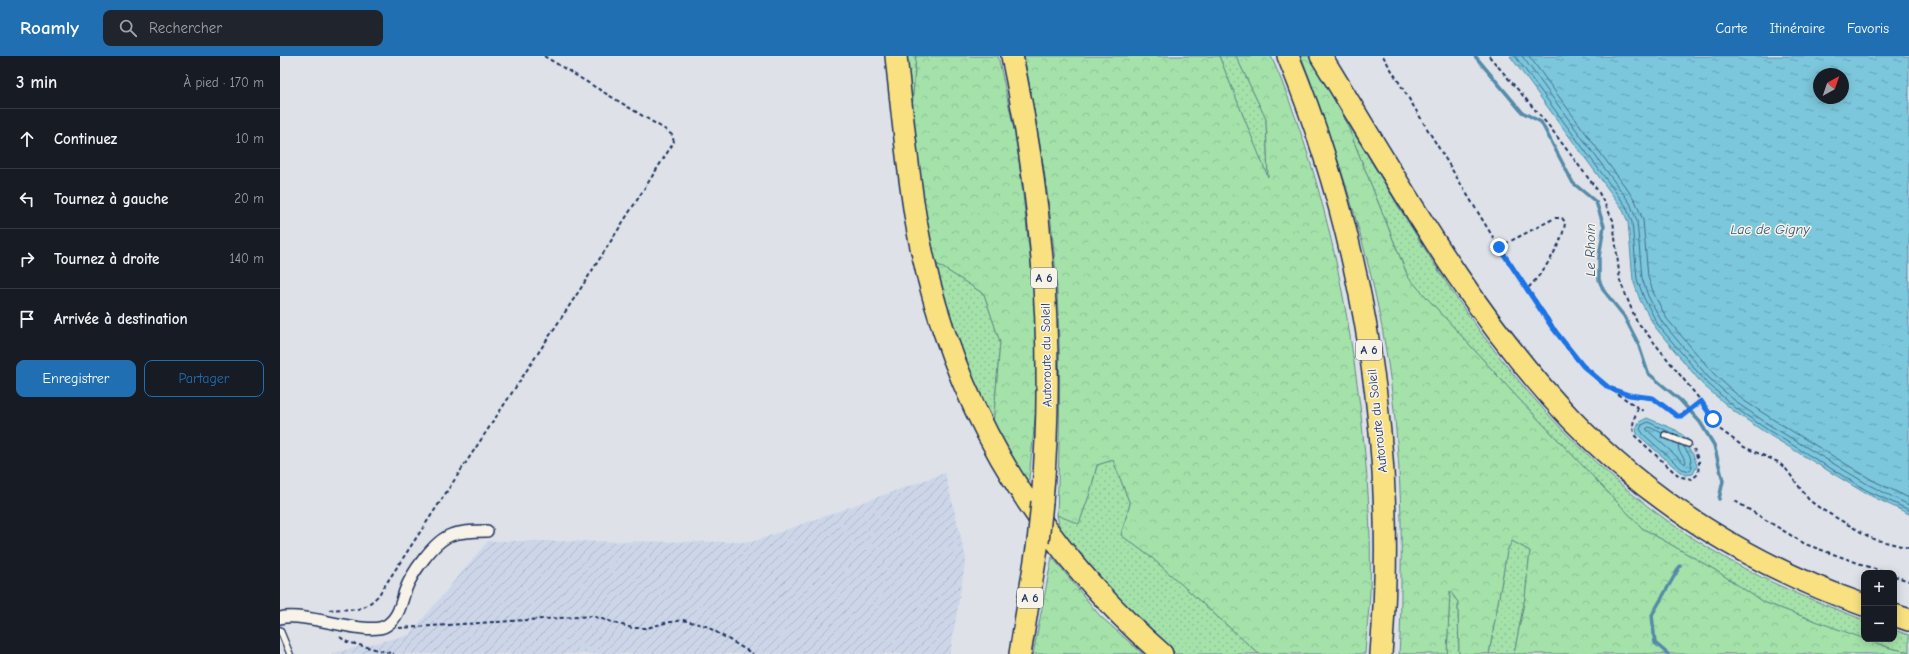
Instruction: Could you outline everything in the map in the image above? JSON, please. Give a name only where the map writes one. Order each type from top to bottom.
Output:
[{"type":"highway","points":[[896,56],[912,198],[924,259],[944,333],[969,398],[1001,460],[1025,499],[1051,536],[1081,573],[1112,607],[1162,654]]},
{"type":"highway","name":"Autoroute du Soleil","points":[[1012,56],[1032,168],[1045,280],[1047,394],[1042,502],[1038,542],[1020,654]]},
{"type":"highway","name":"Autoroute du Soleil","points":[[1288,56],[1311,116],[1338,203],[1356,279],[1371,362],[1380,438],[1385,509],[1385,601],[1381,654]]},
{"type":"highway","points":[[1321,56],[1473,299],[1520,360],[1572,420],[1637,479],[1698,524],[1737,548],[1778,569],[1861,604]]},
{"type":"highway","points":[[1897,616],[1909,620]]},
{"type":"street","points":[[280,618],[300,616],[332,624],[378,629],[387,625],[397,614],[406,588],[421,562],[441,541],[450,535],[487,531]]},
{"type":"lane","points":[[1665,435],[1688,444]]},
{"type":"lane","points":[[280,630],[290,654]]},
{"type":"path","points":[[314,619],[322,612],[331,609],[358,610],[371,603],[378,596],[576,295],[674,142],[672,135],[666,130],[544,56]]},
{"type":"path","points":[[1383,56],[1499,247],[1568,349],[1583,366],[1609,388],[1643,412]]},
{"type":"path","points":[[1489,56],[1549,126],[1598,191],[1613,220],[1620,281],[1636,320],[1701,401],[1718,428],[1744,447],[1778,462],[1786,469],[1809,500],[1845,523],[1873,539],[1909,548]]},
{"type":"path","points":[[1499,247],[1555,218],[1562,218],[1565,222],[1563,234],[1542,273],[1527,289]]},
{"type":"path","points":[[1609,388],[1629,395],[1653,398],[1677,416],[1685,413],[1701,401]]},
{"type":"path","points":[[1638,408],[1632,429],[1635,436],[1674,472],[1681,477],[1692,479],[1698,474],[1700,462],[1693,448],[1688,444]]},
{"type":"path","points":[[1735,501],[1805,544],[1878,570]]},
{"type":"path","points":[[1897,577],[1909,581]]},
{"type":"path","points":[[387,625],[393,629],[592,616],[632,628],[647,628],[683,620],[706,626],[754,654]]},
{"type":"path","points":[[332,624],[337,634],[347,642],[394,654]]},
{"type":"shaded area","points":[[945,473],[966,558],[950,654],[329,654],[409,635],[488,541],[752,542]]},
{"type":"green space","points":[[905,56],[916,56],[911,123]]},
{"type":"green space","points":[[916,56],[998,56],[1017,143],[1033,282],[1038,389],[1028,489],[993,426],[1000,342],[984,294],[934,262],[913,150],[911,123]]},
{"type":"green space","points":[[1024,56],[1219,56],[1268,177],[1266,119],[1236,56],[1271,56],[1288,98],[1317,184],[1347,316],[1360,406],[1370,522],[1370,593],[1365,654],[1259,654],[1152,558],[1121,535],[1130,504],[1113,460],[1097,465],[1090,493],[1079,524],[1057,515],[1060,383],[1057,284],[1045,177]]},
{"type":"green space","points":[[1219,56],[1236,56],[1266,119],[1268,178]]},
{"type":"green space","points":[[1301,56],[1310,56],[1344,117],[1408,277],[1517,397],[1642,528],[1715,570],[1763,602],[1861,637],[1861,642],[1873,642],[1890,648],[1909,652],[1909,654],[1514,654],[1525,598],[1530,551],[1512,541],[1507,551],[1489,654],[1459,654],[1458,602],[1450,591],[1447,654],[1399,654],[1401,604],[1400,499],[1391,384],[1370,272],[1347,190],[1321,109]]},
{"type":"green space","points":[[1344,117],[1429,256],[1469,316],[1528,392],[1561,428],[1596,463],[1671,524],[1730,561],[1767,580],[1805,597],[1861,619],[1861,638],[1763,602],[1715,570],[1642,528],[1517,397],[1408,277]]},
{"type":"green space","points":[[934,262],[984,294],[1000,342],[993,426],[969,381],[936,274]]},
{"type":"green space","points":[[1113,460],[1130,504],[1121,535],[1152,558],[1259,654],[1176,654],[1144,626],[1061,534],[1057,515],[1079,523],[1090,493],[1097,465]]},
{"type":"green space","points":[[1512,541],[1530,551],[1525,598],[1514,654],[1489,654],[1507,551]]},
{"type":"green space","points":[[1052,557],[1100,616],[1143,654],[1033,654]]},
{"type":"green space","points":[[1450,591],[1458,602],[1459,654],[1447,654]]},
{"type":"green space","points":[[1897,631],[1909,635],[1909,652],[1890,648],[1873,642],[1897,642]]},
{"type":"water","name":"Lac de Gigny","points":[[1510,56],[1909,56],[1909,514],[1865,493],[1766,433],[1735,412],[1703,385],[1655,327],[1640,300],[1633,280],[1628,222],[1622,208]]},
{"type":"water","points":[[1647,418],[1676,430],[1690,441],[1687,447],[1693,454],[1697,466],[1693,474],[1685,475],[1680,472],[1637,434],[1636,429],[1639,422]]},
{"type":"waterway","name":"Le Rhoin","points":[[1475,56],[1522,112],[1541,122],[1573,183],[1596,202],[1604,226],[1599,257],[1599,280],[1604,291],[1624,316],[1638,343],[1648,373],[1680,400],[1700,422],[1714,445],[1723,481],[1719,499]]},
{"type":"waterway","name":"Le Rhoin","points":[[1668,654],[1655,643],[1652,615],[1680,566]]},
{"type":"route","points":[[1499,247],[1568,349],[1583,366],[1604,385],[1629,395],[1653,398],[1677,416],[1682,416],[1701,401],[1713,419]]}]
